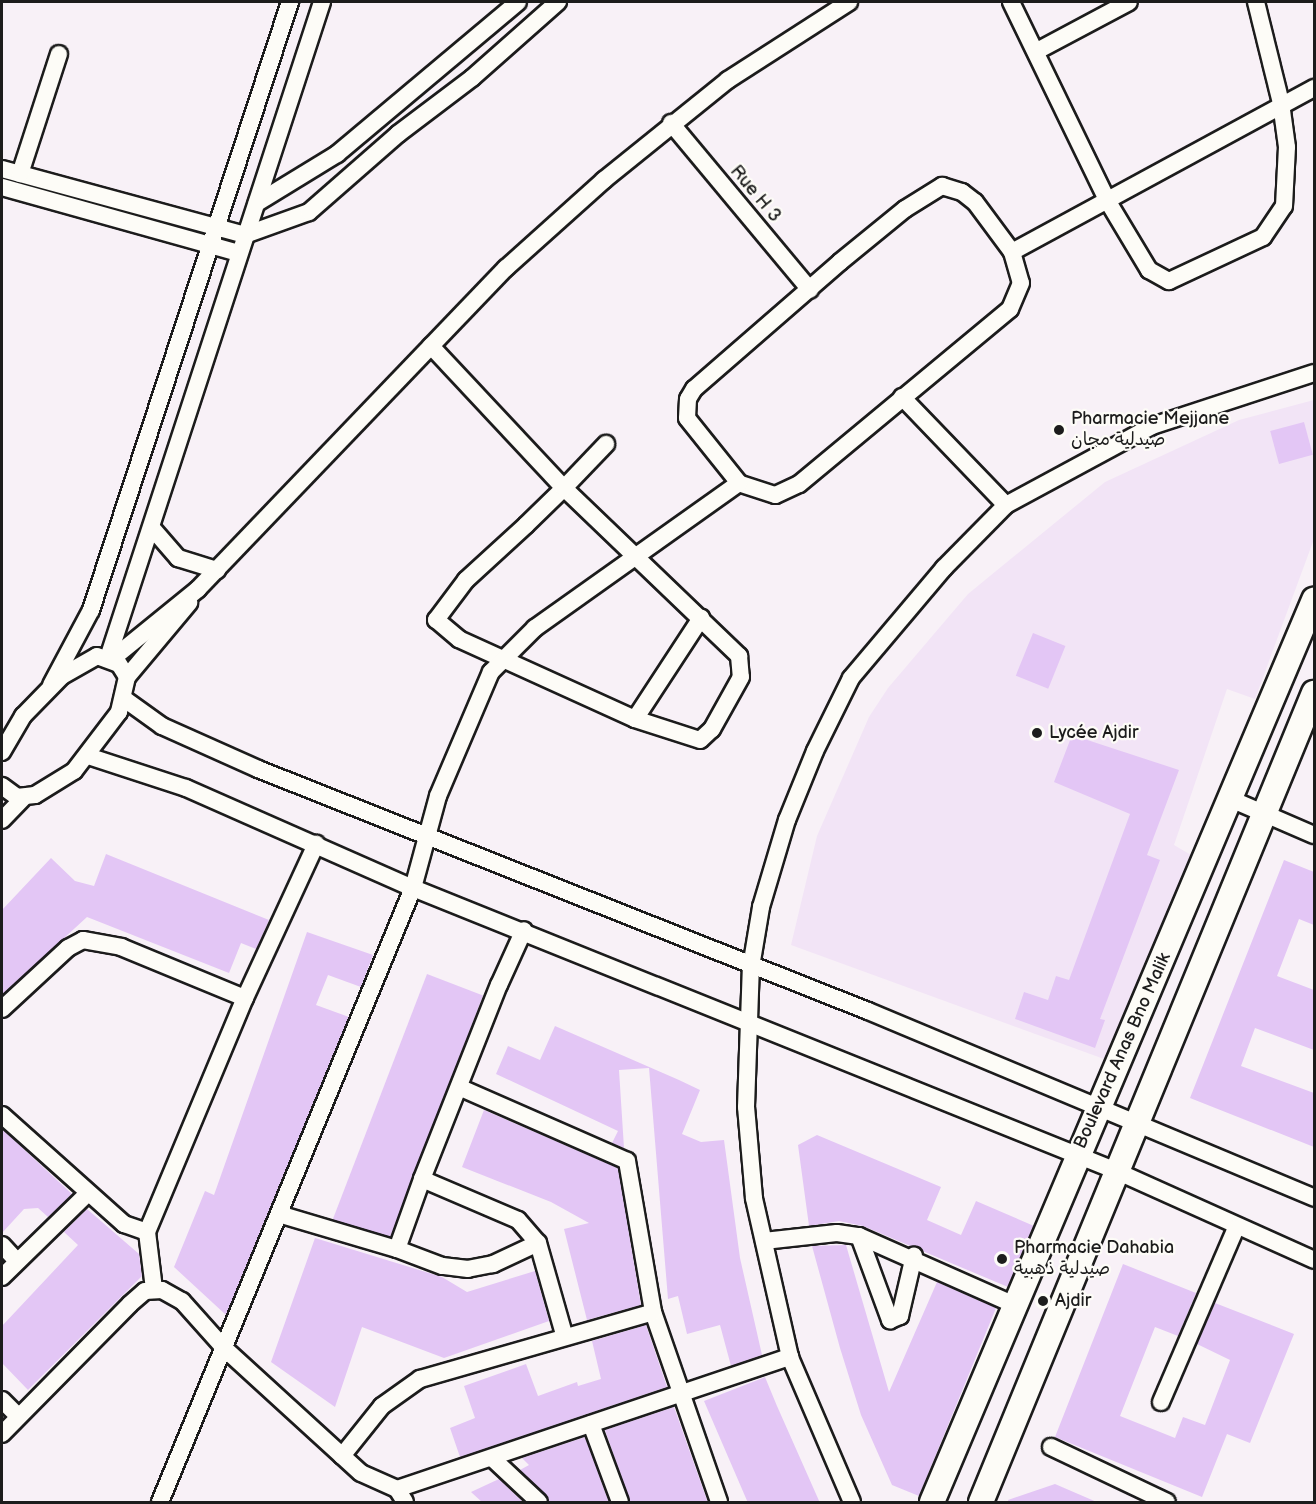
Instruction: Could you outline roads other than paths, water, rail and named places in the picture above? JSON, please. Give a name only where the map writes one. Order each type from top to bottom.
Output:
[{"type":"street","points":[[51,686],[91,610],[290,2]]},
{"type":"street","points":[[110,658],[322,2]]},
{"type":"street","points":[[257,203],[337,154],[518,2]]},
{"type":"street","points":[[2,169],[245,235],[309,212],[398,134],[472,78],[558,2]]},
{"type":"street","points":[[2,820],[24,797],[63,780],[88,756],[119,712],[127,677],[198,589],[506,268],[671,123],[849,2]]},
{"type":"street","points":[[1011,2],[1037,51],[1107,200],[1149,270],[1162,280],[1177,279],[1263,237],[1284,206],[1287,147],[1281,103],[1256,2]]},
{"type":"street","points":[[1037,51],[1129,2]]},
{"type":"street","points":[[20,174],[59,54]]},
{"type":"street","points":[[1012,252],[1281,103],[1314,88]]},
{"type":"street","name":"Rue H 3","points":[[671,123],[810,290]]},
{"type":"street","points":[[942,186],[962,192],[975,202],[1012,252],[1021,283],[1010,309],[786,491],[764,495],[739,483],[687,418],[688,399],[705,378],[905,209],[942,186]]},
{"type":"street","points":[[2,187],[239,253]]},
{"type":"street","points":[[431,346],[564,488],[636,558],[732,645],[742,666],[741,677],[712,729],[694,740],[635,719],[449,633],[439,626],[437,614],[564,488],[606,444]]},
{"type":"street","points":[[852,1503],[790,1357],[764,1241],[748,1148],[748,1021],[751,967],[761,907],[787,820],[851,678],[936,577],[1006,505],[1152,426],[1314,373]]},
{"type":"street","points":[[902,397],[1006,505]]},
{"type":"street","points":[[160,1503],[282,1215],[413,888],[427,838],[463,731],[491,672],[535,628],[739,483]]},
{"type":"street","points":[[152,528],[178,558],[217,570]]},
{"type":"street","points":[[2,752],[9,726],[51,686],[89,659],[110,658],[198,589]]},
{"type":"street","name":"Boulevard Anas Bno Malik","points":[[932,1503],[1077,1154],[1233,800],[1314,600]]},
{"type":"street","points":[[635,719],[701,618]]},
{"type":"street","points":[[110,658],[127,677]]},
{"type":"street","name":"Boulevard Anas Bno Malik","points":[[981,1503],[1114,1170],[1128,1150],[1135,1124],[1314,693]]},
{"type":"street","points":[[123,698],[162,726],[204,746],[1314,1198]]},
{"type":"street","points":[[88,756],[186,788],[413,888],[524,930],[1077,1154],[1236,1228],[1314,1260]]},
{"type":"street","points":[[2,786],[24,797]]},
{"type":"street","points":[[1233,800],[1314,836]]},
{"type":"street","points":[[154,1289],[147,1232],[245,998],[316,844]]},
{"type":"street","points":[[397,1249],[422,1179],[524,930]]},
{"type":"street","points":[[2,1009],[68,948],[83,940],[121,947],[245,998]]},
{"type":"street","points":[[461,1088],[627,1161],[652,1312],[719,1503]]},
{"type":"street","points":[[2,1115],[87,1194],[131,1229],[147,1232]]},
{"type":"street","points":[[422,1179],[518,1220],[538,1243],[564,1334]]},
{"type":"street","points":[[2,1277],[87,1194]]},
{"type":"street","points":[[282,1215],[397,1249],[442,1266],[468,1269],[494,1264],[538,1243]]},
{"type":"street","points":[[1161,1401],[1236,1228]]},
{"type":"street","points":[[764,1241],[837,1233],[859,1236],[914,1256],[1015,1305]]},
{"type":"street","points":[[859,1236],[890,1320],[900,1316],[914,1256]]},
{"type":"street","points":[[2,1245],[17,1261]]},
{"type":"street","points":[[154,1289],[182,1301],[224,1348],[361,1473],[401,1496],[492,1458],[790,1357]]},
{"type":"street","points":[[2,1434],[130,1304],[154,1289]]},
{"type":"street","points":[[342,1456],[381,1406],[420,1379],[564,1334],[652,1312]]},
{"type":"street","points":[[2,1400],[18,1416]]},
{"type":"street","points":[[591,1424],[620,1503]]},
{"type":"street","points":[[1051,1447],[1167,1503]]},
{"type":"street","points":[[492,1458],[539,1503]]},
{"type":"place","name":"Pharmacie Mejjane صيدلية مجان","points":[[1059,430]]},
{"type":"place","name":"Lycée Ajdir","points":[[1037,733]]},
{"type":"place","name":"Pharmacie Dahabia صيدلية ذهبية","points":[[1002,1259]]},
{"type":"place","name":"Ajdir","points":[[1043,1301]]}]
